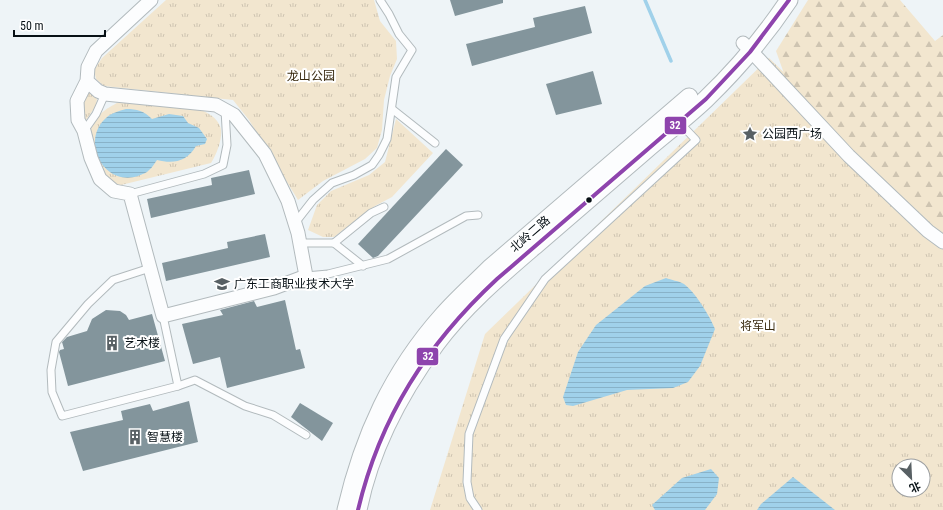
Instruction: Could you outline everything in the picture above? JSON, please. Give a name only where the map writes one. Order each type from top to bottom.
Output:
[{"type":"street","points":[[87,81],[98,91],[105,94],[216,105],[234,115],[265,154],[288,202],[300,243],[306,276],[274,288],[163,316],[130,194],[114,190],[100,178],[91,158],[84,132],[78,120],[77,101],[87,81],[88,67],[96,51],[151,0]]},
{"type":"street","name":"北岭二路","points":[[747,47],[775,0]]},
{"type":"street","name":"北岭二路","points":[[346,510],[361,454],[380,408],[392,386],[425,337],[464,293],[490,268],[675,118],[705,99],[747,47],[789,0]]},
{"type":"street","points":[[747,47],[849,156],[928,231],[943,242]]},
{"type":"street","name":"北岭二路","points":[[358,510],[373,457],[382,436],[415,375],[441,338],[476,299],[675,118]]},
{"type":"lane","points":[[295,223],[313,200],[332,183],[354,175],[372,165],[387,139],[396,77],[412,50],[399,34],[380,0]]},
{"type":"lane","points":[[84,132],[96,114],[105,94]]},
{"type":"lane","points":[[392,109],[435,143]]},
{"type":"lane","points":[[130,194],[204,174],[223,165],[227,145],[225,110]]},
{"type":"lane","points":[[478,510],[470,498],[467,482],[469,434],[504,339],[544,280],[696,140],[675,118]]},
{"type":"lane","points":[[334,243],[371,213],[384,207]]},
{"type":"lane","points":[[306,276],[328,274],[363,266],[388,258],[466,216],[478,215]]},
{"type":"lane","points":[[300,243],[334,243],[363,266]]},
{"type":"lane","points":[[150,268],[113,280],[88,304],[56,342],[51,370],[52,392],[62,416],[178,386],[195,380],[244,406],[273,415],[306,435]]},
{"type":"lane","points":[[163,316],[178,386]]},
{"type":"green space","name":"龙山公园","points":[[166,0],[374,0],[380,21],[396,41],[397,59],[390,76],[384,100],[382,130],[377,148],[365,159],[323,181],[298,200],[249,120],[233,100],[104,86],[96,79],[94,70],[102,58]]},
{"type":"green space","points":[[808,0],[900,0],[935,41],[943,35],[943,242],[792,96],[776,51]]},
{"type":"green space","name":"将军山","points":[[769,58],[943,226],[943,510],[430,510],[485,334]]},
{"type":"green space","points":[[89,92],[97,99],[96,106],[86,120],[82,117],[82,107],[85,94]]},
{"type":"green space","points":[[119,102],[199,109],[210,115],[215,119],[221,128],[221,138],[216,155],[211,163],[121,185],[109,180],[101,171],[96,160],[90,133],[97,118],[109,107]]},
{"type":"green space","points":[[396,119],[433,153],[392,197],[375,206],[334,237],[323,237],[308,230],[317,205],[331,191],[369,175],[385,162]]},
{"type":"water","points":[[126,109],[140,111],[152,119],[169,114],[183,116],[188,123],[199,128],[207,139],[205,144],[196,146],[184,159],[174,162],[157,160],[146,173],[138,176],[126,178],[115,175],[106,169],[100,160],[96,149],[95,138],[99,128],[108,116]]},
{"type":"water","points":[[666,278],[684,284],[693,293],[710,318],[715,329],[700,366],[688,382],[673,388],[627,390],[573,406],[566,405],[563,397],[578,352],[596,325],[645,286]]},
{"type":"water","points":[[711,469],[719,478],[717,494],[705,510],[655,510],[652,505],[682,478]]},
{"type":"water","points":[[793,477],[835,510],[757,510],[761,504]]},
{"type":"building","points":[[450,0],[503,0],[503,3],[455,16]]},
{"type":"building","points":[[585,6],[592,33],[472,66],[466,44],[535,27],[533,18]]},
{"type":"building","points":[[593,71],[602,104],[556,115],[546,84]]},
{"type":"building","points":[[446,149],[463,165],[378,256],[373,258],[358,244]]},
{"type":"building","points":[[249,170],[255,194],[151,218],[147,199],[212,185],[211,178]]},
{"type":"building","points":[[265,234],[270,257],[166,281],[162,263],[228,248],[227,242]]},
{"type":"building","points":[[285,300],[296,350],[300,349],[305,368],[227,388],[220,357],[193,364],[182,324],[223,315],[220,310],[254,301],[257,307]]},
{"type":"building","name":"艺术楼","points":[[106,310],[120,311],[126,315],[129,320],[152,314],[165,361],[68,386],[59,352],[60,350],[64,349],[62,342],[67,337],[87,331],[92,319]]},
{"type":"building","name":"智慧楼","points":[[189,401],[198,442],[83,471],[70,432],[123,420],[121,411],[150,404],[153,411]]},
{"type":"building","points":[[300,403],[333,423],[322,441],[291,417]]},
{"type":"waterway","points":[[645,0],[671,61]]},
{"type":"transit line","name":"32","points":[[358,510],[367,476],[393,413],[428,356],[449,329],[497,279],[706,99],[750,52],[789,0]]},
{"type":"place","name":"公园西广场","points":[[750,134]]},
{"type":"place","name":"广东工商职业技术大学","points":[[222,284]]},
{"type":"place","name":"艺术楼","points":[[112,343]]},
{"type":"place","name":"智慧楼","points":[[135,437]]}]
